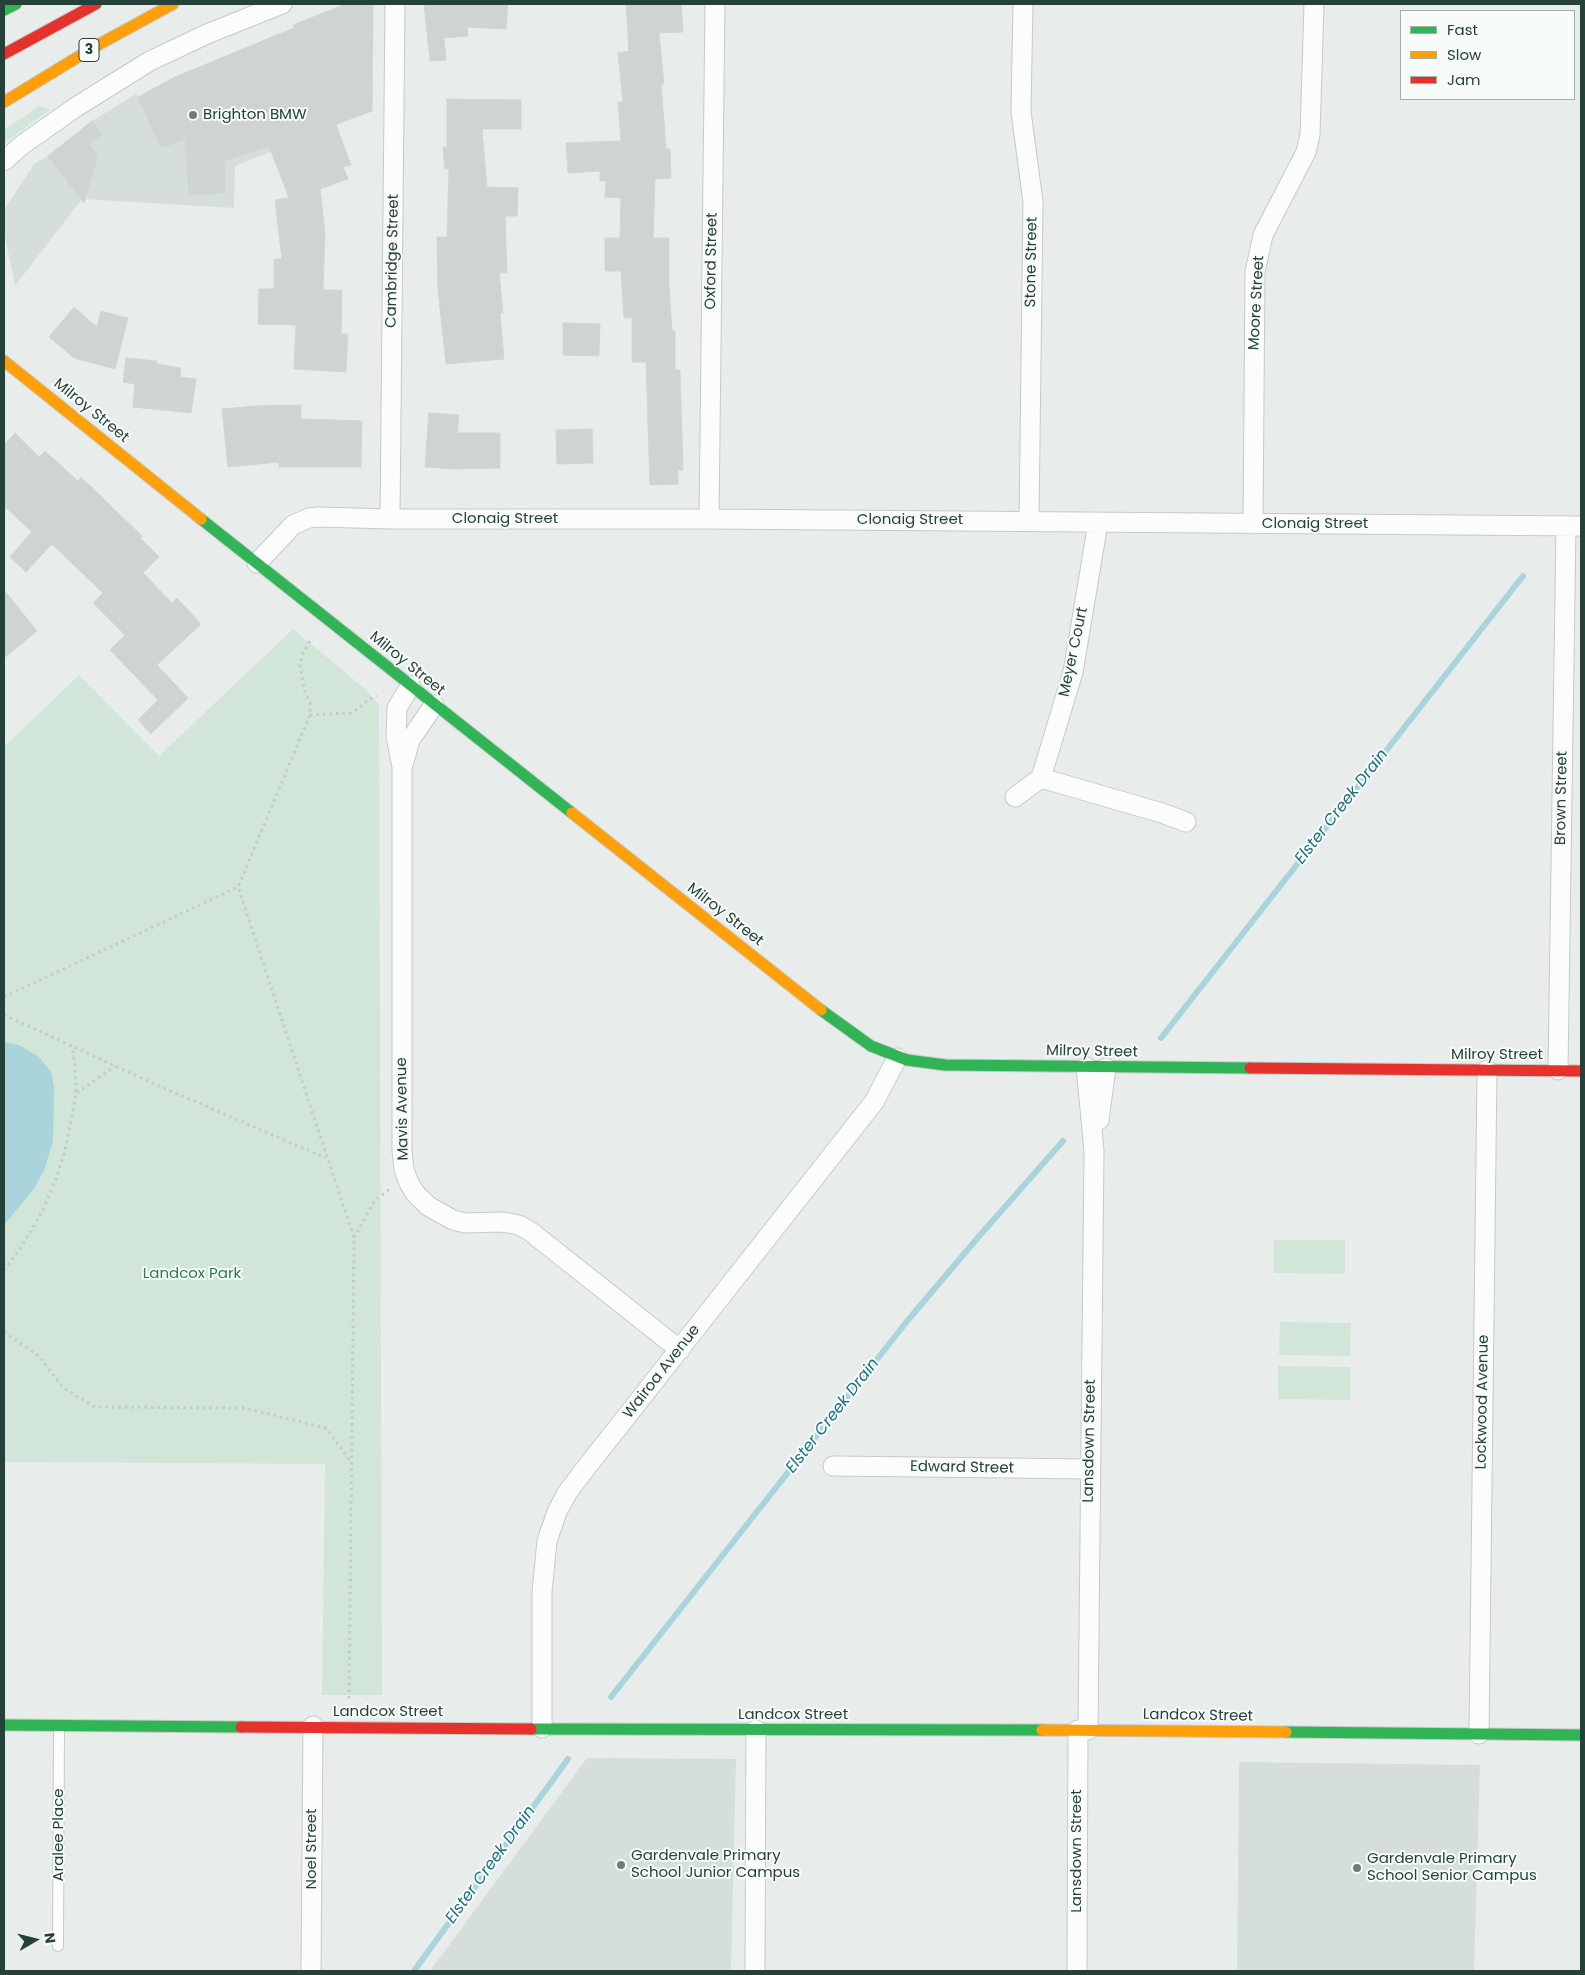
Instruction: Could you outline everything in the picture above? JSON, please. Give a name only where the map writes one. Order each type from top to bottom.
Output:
[{"type":"main road","points":[[4,10],[16,4]]},
{"type":"main road","points":[[4,54],[96,4]]},
{"type":"main road","name":"3","points":[[4,102],[96,46],[173,4]]},
{"type":"main road","name":"Milroy Street","points":[[4,363],[835,1021],[871,1046],[897,1058],[945,1066],[1581,1071]]},
{"type":"main road","name":"Landcox Street","points":[[4,1725],[756,1730],[1083,1730],[1581,1735]]},
{"type":"street","points":[[4,161],[76,107],[150,61],[207,34],[282,4]]},
{"type":"street","name":"Cambridge Street","points":[[390,519],[395,4]]},
{"type":"street","name":"Oxford Street","points":[[709,519],[715,4]]},
{"type":"street","name":"Stone Street","points":[[1023,4],[1021,112],[1033,202],[1029,521]]},
{"type":"street","name":"Moore Street","points":[[1253,524],[1255,272],[1263,235],[1306,152],[1310,135],[1314,4]]},
{"type":"street","name":"Clonaig Street","points":[[257,563],[293,525],[308,518],[1029,521],[1573,526]]},
{"type":"street","name":"Meyer Court","points":[[1041,778],[1073,672],[1098,523]]},
{"type":"street","name":"Brown Street","points":[[1558,1070],[1573,526]]},
{"type":"street","name":"Mavis Avenue","points":[[410,686],[398,708],[396,736],[402,766],[402,1150],[404,1169],[409,1183],[415,1193],[428,1206],[453,1220],[465,1223],[510,1223],[519,1225],[531,1232],[680,1350]]},
{"type":"street","name":"Mavis Avenue","points":[[402,766],[410,740],[434,705]]},
{"type":"street","points":[[1015,796],[1041,778],[1162,813],[1186,822]]},
{"type":"street","name":"Wairoa Avenue","points":[[542,1728],[542,1592],[547,1541],[557,1512],[567,1493],[874,1102],[897,1058]]},
{"type":"street","name":"Lansdown Street","points":[[1076,1971],[1090,1469],[1094,1151],[1086,1067]]},
{"type":"street","name":"Lansdown Street","points":[[1094,1151],[1106,1068]]},
{"type":"street","name":"Lockwood Avenue","points":[[1479,1734],[1487,1070]]},
{"type":"street","name":"Edward Street","points":[[833,1466],[1090,1469]]},
{"type":"street","name":"Noel Street","points":[[311,1971],[313,1726]]},
{"type":"street","points":[[755,1971],[756,1730]]},
{"type":"lane","name":"Aralee Place","points":[[58,1946],[59,1725]]},
{"type":"path","points":[[310,640],[300,665],[305,692],[310,703],[310,714],[238,887],[354,1238],[349,1699]]},
{"type":"path","points":[[310,714],[350,713],[377,696]]},
{"type":"path","points":[[4,997],[238,887]]},
{"type":"path","points":[[4,1015],[115,1066],[327,1158]]},
{"type":"path","points":[[4,1270],[20,1250],[43,1210],[56,1179],[72,1120],[76,1094],[72,1046]]},
{"type":"path","points":[[76,1094],[115,1066]]},
{"type":"path","points":[[354,1238],[375,1200],[390,1189]]},
{"type":"path","points":[[4,1332],[39,1356],[63,1388],[95,1407],[245,1408],[326,1428],[352,1463]]},
{"type":"shaded area","points":[[346,4],[373,4],[372,111],[235,166],[234,208],[82,199],[15,286],[4,231],[4,210],[34,164],[48,156],[92,121],[136,94],[138,97],[175,77],[277,35],[296,34],[293,25]]},
{"type":"shaded area","name":"Gardenvale Primary School Junior Campus","points":[[587,1758],[736,1759],[731,1971],[430,1971]]},
{"type":"shaded area","name":"Gardenvale Primary School Senior Campus","points":[[1239,1762],[1480,1765],[1474,1971],[1237,1971]]},
{"type":"green space","points":[[39,106],[51,109],[4,143],[4,130]]},
{"type":"green space","name":"Landcox Park","points":[[293,629],[364,688],[379,705],[382,1695],[322,1695],[325,1464],[4,1462],[4,747],[79,675],[159,756]]},
{"type":"green space","points":[[1274,1240],[1345,1240],[1345,1274],[1274,1273]]},
{"type":"green space","points":[[1280,1322],[1351,1323],[1350,1356],[1279,1355]]},
{"type":"green space","points":[[1278,1366],[1350,1367],[1350,1400],[1278,1399]]},
{"type":"water","points":[[4,1042],[19,1045],[39,1057],[51,1072],[54,1088],[53,1141],[44,1171],[33,1190],[4,1225]]},
{"type":"building","points":[[346,4],[373,4],[372,111],[336,124],[351,165],[343,167],[348,179],[320,189],[325,233],[323,290],[342,290],[341,334],[348,334],[346,372],[294,369],[296,325],[258,324],[259,289],[274,289],[274,259],[282,259],[275,200],[289,198],[269,146],[225,161],[225,193],[189,195],[185,139],[161,148],[138,97],[175,77],[294,28],[293,25]]},
{"type":"building","points":[[424,4],[508,4],[506,29],[467,27],[468,36],[444,38],[446,60],[430,61]]},
{"type":"building","points":[[626,4],[681,4],[683,32],[659,33],[664,84],[661,84],[666,149],[670,149],[671,178],[655,179],[653,238],[669,238],[669,286],[672,331],[675,331],[675,370],[680,370],[683,470],[678,470],[678,484],[650,485],[646,362],[632,362],[632,317],[624,318],[621,271],[605,271],[605,238],[620,238],[621,198],[605,197],[606,181],[600,181],[600,171],[568,173],[566,143],[621,141],[618,102],[623,102],[618,53],[629,51]]},
{"type":"building","points":[[447,99],[521,100],[521,129],[482,129],[487,187],[518,188],[517,216],[505,216],[507,273],[499,273],[503,313],[500,313],[504,359],[446,364],[438,290],[437,237],[447,237],[449,169],[445,169],[443,147],[447,147]]},
{"type":"building","points":[[92,121],[102,134],[89,144],[98,155],[84,203],[48,156]]},
{"type":"building","points":[[74,307],[97,327],[101,311],[128,318],[115,369],[74,358],[49,337]]},
{"type":"building","points":[[563,323],[600,324],[599,356],[563,355]]},
{"type":"building","points":[[126,358],[157,361],[157,364],[181,368],[180,377],[196,379],[191,413],[133,407],[135,384],[123,382]]},
{"type":"building","points":[[301,405],[301,419],[362,421],[361,467],[279,467],[279,462],[228,467],[222,409]]},
{"type":"building","points":[[429,413],[459,415],[457,433],[500,433],[500,468],[455,469],[425,467]]},
{"type":"building","points":[[592,429],[593,463],[557,464],[556,430]]},
{"type":"building","points":[[15,433],[39,457],[45,451],[78,481],[81,477],[142,536],[140,538],[159,557],[143,573],[172,603],[177,598],[201,624],[157,665],[188,698],[151,734],[138,720],[158,700],[110,650],[125,635],[93,603],[103,593],[52,544],[26,572],[10,557],[32,532],[4,506],[4,445]]},
{"type":"building","points":[[4,590],[37,631],[4,658]]},
{"type":"waterway","name":"Elster Creek Drain","points":[[1161,1038],[1523,576]]},
{"type":"waterway","name":"Elster Creek Drain","points":[[611,1697],[908,1320],[1063,1141]]},
{"type":"waterway","name":"Elster Creek Drain","points":[[414,1971],[568,1759]]},
{"type":"traffic: fast","points":[[4,10],[16,4]]},
{"type":"traffic: fast","points":[[201,519],[572,813]]},
{"type":"traffic: fast","points":[[821,1010],[871,1046],[907,1060],[945,1065],[1250,1068]]},
{"type":"traffic: fast","points":[[4,1725],[241,1727]]},
{"type":"traffic: fast","points":[[531,1729],[1042,1730]]},
{"type":"traffic: fast","points":[[1286,1732],[1581,1735]]},
{"type":"traffic: slow","points":[[4,102],[96,46],[173,4]]},
{"type":"traffic: slow","points":[[4,361],[201,519]]},
{"type":"traffic: slow","points":[[572,813],[821,1010]]},
{"type":"traffic: slow","points":[[1042,1730],[1286,1732]]},
{"type":"traffic: jam","points":[[4,54],[96,4]]},
{"type":"traffic: jam","points":[[1250,1068],[1581,1071]]},
{"type":"traffic: jam","points":[[241,1727],[531,1729]]},
{"type":"place","name":"Brighton BMW","points":[[193,115]]},
{"type":"place","name":"Gardenvale Primary School Junior Campus","points":[[621,1865]]},
{"type":"place","name":"Gardenvale Primary School Senior Campus","points":[[1357,1868]]}]
